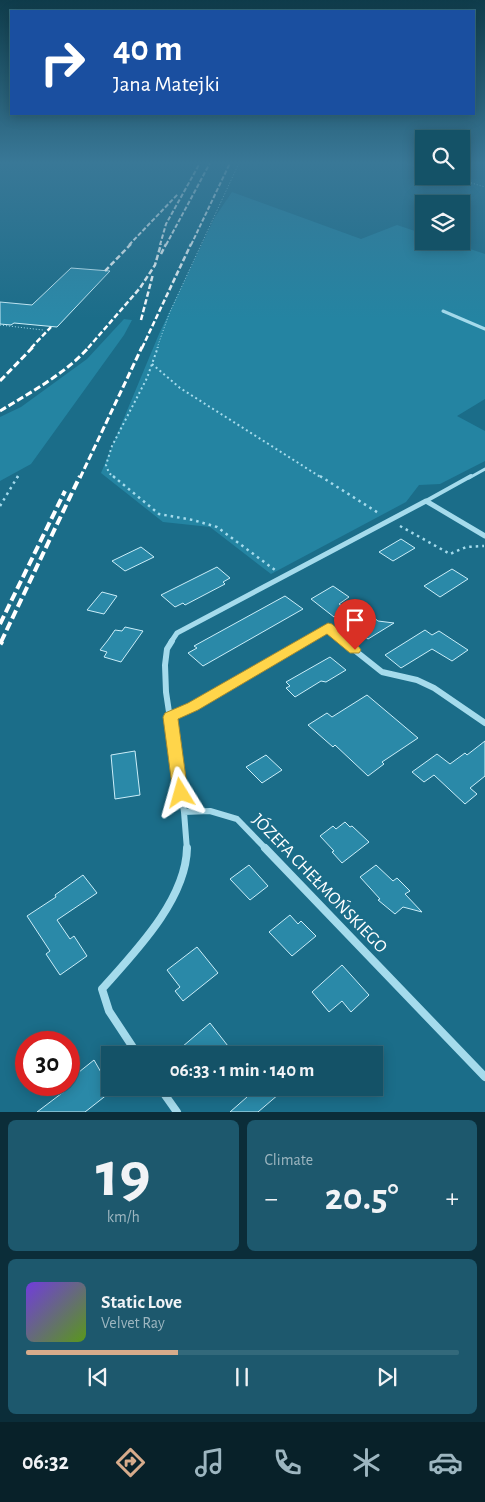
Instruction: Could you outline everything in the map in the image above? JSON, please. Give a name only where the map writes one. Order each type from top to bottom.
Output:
[{"type":"street","points":[[443,311],[485,329]]},
{"type":"street","points":[[132,1046],[109,1011],[102,989],[172,900],[186,870],[187,837],[166,692],[165,665],[167,649],[177,633],[426,502],[485,536]]},
{"type":"street","points":[[170,717],[193,706],[328,628],[382,672],[417,680],[434,688],[485,723]]},
{"type":"street","name":"JÓZEFA CHEŁMOŃSKIEGO","points":[[184,812],[210,811],[237,819],[485,1076]]},
{"type":"street","points":[[166,1096],[177,1112]]},
{"type":"lane","points":[[426,502],[485,469]]},
{"type":"path","points":[[215,215],[169,314],[147,378],[112,446],[106,465],[109,473],[159,514],[217,526],[285,577]]},
{"type":"path","points":[[0,325],[43,330]]},
{"type":"path","points":[[151,363],[180,388],[359,499],[389,520],[450,554],[466,547],[485,546]]},
{"type":"path","points":[[0,506],[20,475]]},
{"type":"shaded area","points":[[216,215],[295,215],[361,239],[397,225],[415,231],[415,250],[470,249],[485,254],[485,399],[457,416],[485,431],[485,461],[440,484],[419,485],[406,502],[271,574],[210,527],[163,522],[101,473],[159,334]]},
{"type":"shaded area","points":[[124,319],[132,320],[124,335],[31,464],[0,481],[0,417],[21,407],[87,359]]},
{"type":"building","points":[[71,268],[110,271],[57,327],[14,323],[11,325],[0,324],[0,302],[32,305]]},
{"type":"building","points":[[401,539],[415,548],[393,561],[379,552]]},
{"type":"building","points":[[141,547],[154,557],[125,571],[112,561]]},
{"type":"building","points":[[217,567],[230,578],[223,582],[225,584],[185,605],[183,603],[175,607],[161,595]]},
{"type":"building","points":[[452,569],[468,579],[440,597],[424,586]]},
{"type":"building","points":[[333,586],[349,597],[339,604],[364,622],[373,617],[378,621],[394,623],[368,639],[337,615],[334,617],[311,599]]},
{"type":"building","points":[[102,592],[117,596],[104,614],[87,610]]},
{"type":"building","points":[[285,596],[303,609],[203,666],[188,653],[197,648],[194,646]]},
{"type":"building","points":[[125,627],[143,631],[121,662],[104,657],[107,652],[100,650],[115,630],[122,631]]},
{"type":"building","points":[[425,630],[432,635],[439,631],[468,650],[452,661],[432,649],[401,668],[385,655]]},
{"type":"building","points":[[330,657],[346,670],[326,682],[321,681],[295,697],[286,688],[290,686],[286,682]]},
{"type":"building","points":[[367,695],[418,738],[382,762],[384,764],[368,776],[335,745],[333,747],[308,725],[327,713],[332,717]]},
{"type":"building","points":[[485,741],[485,776],[470,788],[477,794],[465,804],[434,775],[424,782],[412,772],[437,754],[450,764],[465,753],[467,755]]},
{"type":"building","points":[[135,751],[140,795],[115,799],[111,755]]},
{"type":"building","points":[[266,755],[282,770],[262,783],[246,767]]},
{"type":"building","points":[[345,822],[369,842],[342,863],[320,836],[333,826],[336,829]]},
{"type":"building","points":[[249,865],[268,886],[250,900],[230,879]]},
{"type":"building","points":[[376,865],[393,881],[397,878],[410,891],[405,894],[422,912],[403,907],[395,914],[378,900],[380,899],[360,877]]},
{"type":"building","points":[[83,875],[97,893],[57,920],[70,939],[74,936],[87,956],[60,975],[46,954],[50,951],[27,916],[56,897],[55,895]]},
{"type":"building","points":[[290,915],[298,924],[301,921],[316,936],[292,956],[269,932]]},
{"type":"building","points":[[197,947],[218,973],[183,1001],[175,991],[180,987],[167,970]]},
{"type":"building","points":[[342,965],[369,995],[351,1012],[342,1001],[329,1012],[312,992]]},
{"type":"building","points":[[210,1023],[228,1046],[183,1046]]},
{"type":"building","points":[[94,1060],[101,1072],[101,1096],[105,1096],[85,1112],[37,1112],[58,1096],[80,1096],[80,1071]]},
{"type":"building","points":[[277,1096],[258,1112],[230,1112],[247,1097]]},
{"type":"railway","points":[[129,245],[158,215]]},
{"type":"railway","points":[[160,245],[166,224],[171,215]]},
{"type":"railway","points":[[166,245],[182,215]]},
{"type":"railway","points":[[191,245],[205,215]]},
{"type":"railway","points":[[105,271],[131,244]]},
{"type":"railway","points":[[88,348],[140,288],[155,265],[161,244]]},
{"type":"railway","points":[[161,254],[166,244]]},
{"type":"railway","points":[[142,348],[191,244]]},
{"type":"railway","points":[[141,320],[153,274]]},
{"type":"railway","points":[[31,348],[51,327]]},
{"type":"railway","points":[[0,381],[33,347]]},
{"type":"railway","points":[[0,411],[58,374],[80,357],[89,347]]},
{"type":"railway","points":[[80,478],[142,347]]},
{"type":"railway","points":[[1,642],[80,476]]},
{"type":"railway","points":[[0,624],[65,491]]},
{"type":"route","points":[[181,793],[170,717],[193,706],[328,628],[355,650]]}]
